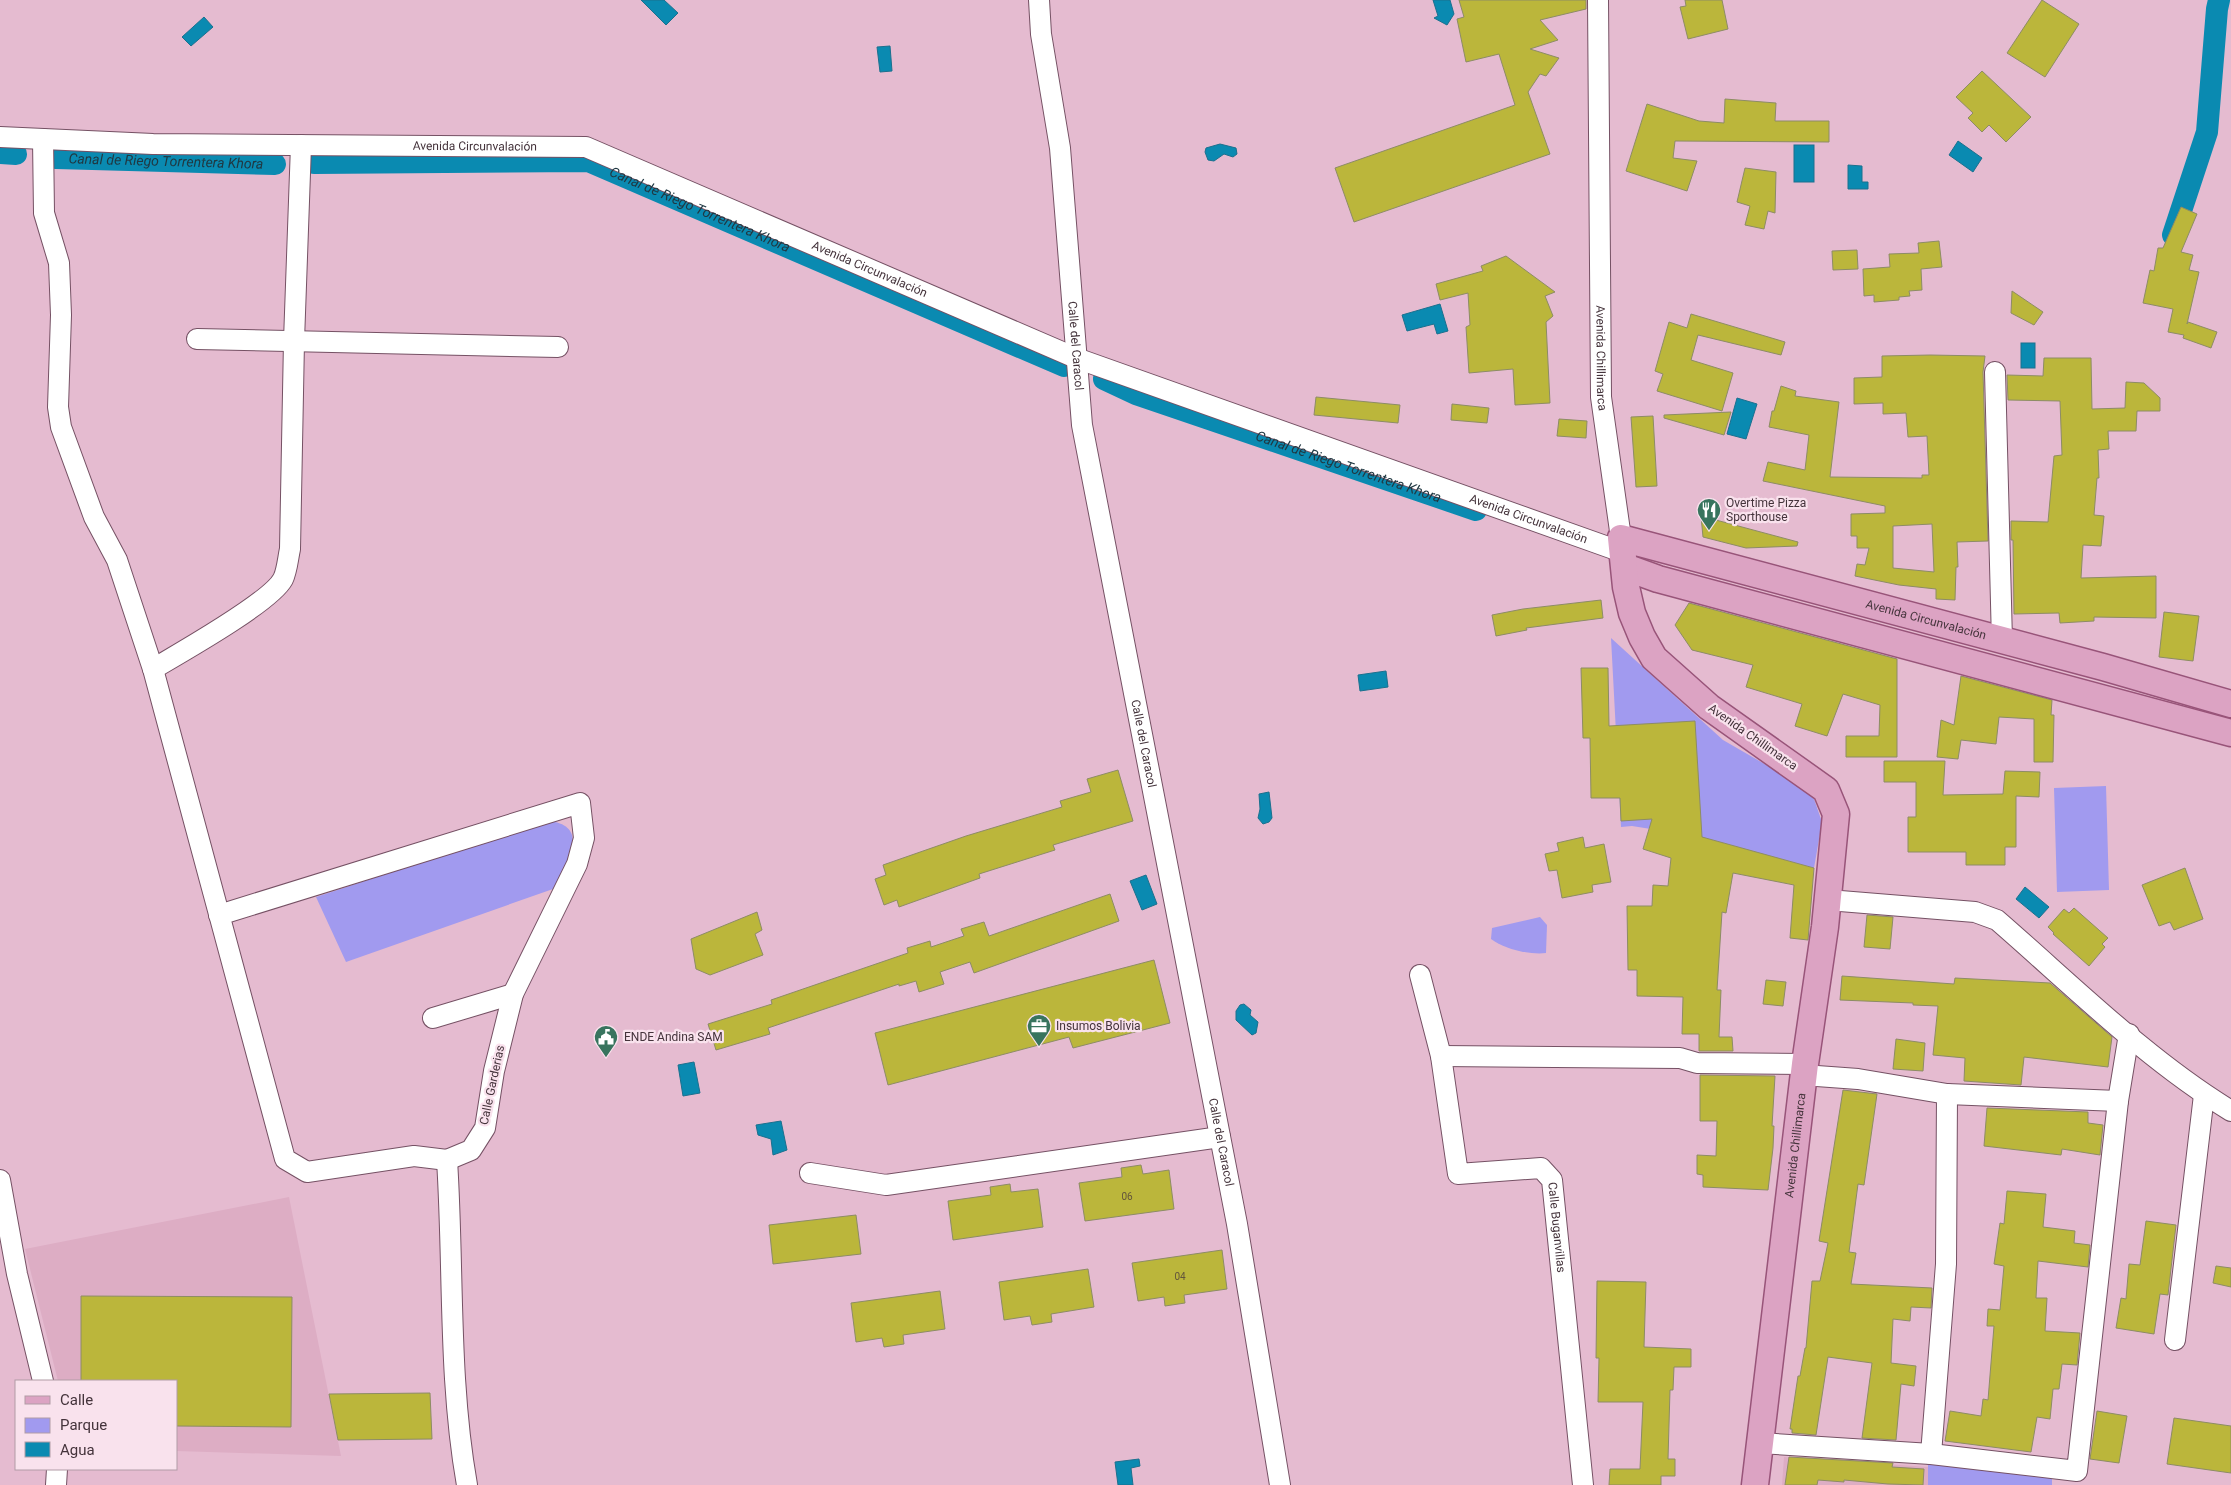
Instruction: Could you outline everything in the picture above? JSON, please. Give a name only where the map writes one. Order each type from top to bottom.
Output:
[{"type":"main road","name":"Avenida Circunvalación","points":[[1623,552],[2002,630],[2103,667],[2231,704]]},
{"type":"main road","name":"Avenida Circunvalación","points":[[1623,552],[1668,582],[2231,733]]},
{"type":"main road","name":"Avenida Chillimarca","points":[[1623,552],[1626,587],[1632,613],[1642,637],[1654,658],[1709,707],[1826,790],[1836,814],[1828,900],[1804,1069],[1755,1485]]},
{"type":"street","name":"Calle del Caracol","points":[[1039,0],[1041,34],[1060,148],[1082,425],[1238,1224],[1280,1485]]},
{"type":"street","name":"Avenida Chillimarca","points":[[1598,0],[1601,389],[1623,552]]},
{"type":"street","name":"Avenida Circunvalación","points":[[0,137],[154,144],[586,146],[1076,358],[1623,552]]},
{"type":"street","points":[[43,139],[44,214],[59,263],[61,315],[58,398],[61,427],[94,517],[118,560],[154,669],[285,1159],[306,1172],[414,1156],[447,1160],[452,1230],[454,1373],[467,1485]]},
{"type":"street","points":[[154,669],[231,621],[269,594],[283,579],[290,549],[294,341],[301,145]]},
{"type":"street","points":[[197,339],[558,347]]},
{"type":"street","points":[[1995,372],[2002,630]]},
{"type":"street","name":"Calle Garderias","points":[[219,915],[580,803],[584,838],[577,864],[512,994],[494,1071],[485,1128],[471,1150],[447,1160]]},
{"type":"street","points":[[1828,900],[1975,912],[1988,915],[1997,920],[2129,1034],[2204,1095],[2231,1111]]},
{"type":"street","name":"Calle Buganvillas","points":[[1420,975],[1441,1056],[1458,1174],[1541,1168],[1552,1180],[1583,1485]]},
{"type":"street","points":[[433,1018],[512,994]]},
{"type":"street","points":[[1759,1443],[1931,1454],[2077,1471],[2118,1101],[2129,1034]]},
{"type":"street","points":[[1441,1056],[1560,1059],[1680,1058],[1697,1062],[1804,1069],[1858,1080],[1947,1094],[2118,1101]]},
{"type":"street","points":[[1931,1454],[1946,1264],[1947,1094]]},
{"type":"street","points":[[2175,1340],[2204,1095]]},
{"type":"street","points":[[810,1173],[886,1185],[1220,1136]]},
{"type":"street","points":[[2,1190],[8,1275],[43,1380]]},
{"type":"street","points":[[56,1485],[57,1470]]},
{"type":"shaded area","points":[[289,1197],[341,1456],[178,1451],[178,1380],[58,1380],[25,1249]]},
{"type":"shaded area","points":[[1784,1457],[1928,1467],[1928,1485],[1782,1485]]},
{"type":"green space","points":[[1611,638],[1723,740],[1794,781],[1814,799],[1822,822],[1814,868],[1701,837],[1632,826],[1621,827]]},
{"type":"green space","points":[[2106,786],[2109,890],[2057,892],[2054,788]]},
{"type":"green space","points":[[548,821],[562,824],[570,830],[573,838],[569,859],[553,889],[346,962],[316,897]]},
{"type":"green space","points":[[1540,917],[1547,925],[1546,953],[1517,950],[1503,946],[1491,939],[1492,928]]},
{"type":"green space","points":[[1928,1462],[2052,1472],[2052,1485],[1928,1485]]},
{"type":"water","points":[[641,0],[664,0],[678,13],[666,25]]},
{"type":"water","points":[[1433,0],[1450,0],[1454,14],[1447,25],[1434,18],[1438,16]]},
{"type":"water","points":[[204,17],[213,27],[191,46],[182,37]]},
{"type":"water","points":[[890,46],[892,71],[880,72],[877,47]]},
{"type":"water","points":[[1958,141],[1982,158],[1973,172],[1949,155]]},
{"type":"water","points":[[1220,144],[1236,148],[1237,154],[1233,157],[1224,154],[1214,161],[1208,160],[1205,152],[1206,148]]},
{"type":"water","points":[[1794,145],[1814,145],[1814,182],[1794,182]]},
{"type":"water","points":[[1848,165],[1862,166],[1862,182],[1868,182],[1868,189],[1848,189]]},
{"type":"water","points":[[1440,304],[1448,331],[1437,334],[1434,324],[1407,331],[1402,315]]},
{"type":"water","points":[[2021,343],[2035,343],[2035,368],[2021,368]]},
{"type":"water","points":[[1737,398],[1757,404],[1746,439],[1727,434]]},
{"type":"water","points":[[1386,671],[1388,687],[1360,691],[1358,675]]},
{"type":"water","points":[[1269,792],[1272,818],[1269,822],[1263,824],[1258,818],[1260,809],[1259,794]]},
{"type":"water","points":[[1146,875],[1157,904],[1142,910],[1130,881]]},
{"type":"water","points":[[2025,887],[2049,907],[2039,918],[2016,899]]},
{"type":"water","points":[[1244,1004],[1251,1010],[1250,1015],[1258,1022],[1256,1033],[1252,1035],[1236,1020],[1236,1011],[1240,1005]]},
{"type":"water","points":[[694,1062],[700,1093],[683,1096],[678,1065]]},
{"type":"water","points":[[781,1121],[787,1150],[773,1155],[771,1139],[758,1135],[756,1125]]},
{"type":"water","points":[[1139,1459],[1140,1466],[1131,1468],[1133,1485],[1118,1485],[1115,1462]]},
{"type":"building","points":[[1459,0],[1586,0],[1586,9],[1540,20],[1558,40],[1530,49],[1559,58],[1546,76],[1540,74],[1528,92],[1550,154],[1354,222],[1335,168],[1515,105],[1499,54],[1466,62],[1457,19],[1464,17]]},
{"type":"building","points":[[1685,0],[1722,0],[1728,29],[1688,39],[1680,7],[1686,6]]},
{"type":"building","points":[[2042,0],[2079,24],[2045,77],[2007,53]]},
{"type":"building","points":[[1982,71],[2031,117],[2006,142],[1989,125],[1982,132],[1968,118],[1973,113],[1956,97]]},
{"type":"building","points":[[1725,99],[1776,103],[1775,121],[1829,121],[1829,142],[1675,141],[1673,158],[1697,161],[1687,191],[1626,171],[1647,104],[1699,121],[1724,123]]},
{"type":"building","points":[[1745,168],[1776,172],[1775,213],[1768,211],[1764,229],[1745,225],[1750,206],[1737,202]]},
{"type":"building","points":[[2181,207],[2197,214],[2181,252],[2193,255],[2189,270],[2199,272],[2187,324],[2188,322],[2217,332],[2211,348],[2183,338],[2184,335],[2168,332],[2173,309],[2143,303],[2150,270],[2154,271],[2158,248],[2163,248]]},
{"type":"building","points":[[1939,241],[1942,267],[1921,269],[1922,290],[1909,291],[1910,296],[1899,297],[1899,300],[1874,302],[1874,295],[1864,296],[1863,269],[1890,267],[1889,254],[1919,253],[1918,243]]},
{"type":"building","points":[[1857,250],[1858,269],[1833,270],[1832,251]]},
{"type":"building","points":[[1506,256],[1555,292],[1545,296],[1553,316],[1546,322],[1550,403],[1515,405],[1513,369],[1469,373],[1466,327],[1470,325],[1468,293],[1440,300],[1436,284],[1483,271],[1481,266]]},
{"type":"building","points":[[2012,291],[2043,312],[2034,325],[2011,313]]},
{"type":"building","points":[[1691,314],[1785,342],[1781,355],[1698,335],[1691,360],[1733,373],[1722,411],[1657,391],[1663,374],[1655,371],[1669,322],[1687,328]]},
{"type":"building","points":[[1882,356],[1985,356],[1983,372],[1988,541],[1957,542],[1958,567],[1956,567],[1955,600],[1936,599],[1936,589],[1899,585],[1855,576],[1857,564],[1865,565],[1869,548],[1857,548],[1857,536],[1851,536],[1851,514],[1885,513],[1885,506],[1763,481],[1768,462],[1805,470],[1809,435],[1769,427],[1772,411],[1774,411],[1781,386],[1796,391],[1795,396],[1839,402],[1830,477],[1922,478],[1922,475],[1929,475],[1927,436],[1908,437],[1906,413],[1883,414],[1883,403],[1854,404],[1854,378],[1882,377]],"holes":[[[1932,524],[1934,572],[1893,568],[1893,526]]]},
{"type":"building","points":[[2044,358],[2091,358],[2092,409],[2125,408],[2126,382],[2144,383],[2160,398],[2160,411],[2137,411],[2136,431],[2108,431],[2109,449],[2098,450],[2099,478],[2097,478],[2094,515],[2104,516],[2101,546],[2083,545],[2081,578],[2156,576],[2156,618],[2094,617],[2094,621],[2060,623],[2059,613],[2014,614],[2011,521],[2048,522],[2054,456],[2062,455],[2060,401],[2008,400],[2007,375],[2043,376]]},
{"type":"building","points":[[1316,397],[1400,405],[1398,423],[1314,415]]},
{"type":"building","points":[[1452,404],[1489,408],[1487,423],[1451,420]]},
{"type":"building","points":[[1731,412],[1724,435],[1664,418],[1664,415]]},
{"type":"building","points":[[1653,416],[1657,486],[1636,487],[1631,417]]},
{"type":"building","points":[[1559,419],[1587,421],[1586,438],[1557,436]]},
{"type":"building","points":[[1701,516],[1798,542],[1797,546],[1746,548],[1703,537]]},
{"type":"building","points":[[1601,600],[1603,618],[1526,628],[1527,630],[1496,636],[1492,615],[1523,609]]},
{"type":"building","points":[[1689,603],[1897,659],[1897,757],[1846,757],[1846,736],[1879,736],[1880,705],[1843,694],[1827,736],[1795,726],[1802,704],[1746,687],[1753,665],[1692,650],[1675,625]]},
{"type":"building","points":[[2164,612],[2199,616],[2193,661],[2159,657]]},
{"type":"building","points":[[1581,668],[1608,668],[1609,726],[1695,721],[1702,837],[1814,868],[1808,940],[1790,938],[1794,885],[1733,873],[1726,913],[1722,912],[1717,990],[1721,990],[1719,1037],[1732,1037],[1733,1051],[1699,1051],[1699,1034],[1682,1034],[1683,997],[1637,996],[1637,970],[1628,970],[1627,906],[1652,906],[1653,885],[1668,886],[1671,858],[1643,849],[1652,819],[1621,821],[1620,798],[1591,798],[1590,738],[1583,738]]},
{"type":"building","points":[[1961,676],[2052,700],[2051,715],[2054,715],[2053,762],[2034,762],[2034,719],[1999,717],[1996,744],[1961,740],[1958,759],[1937,757],[1941,720],[1954,725]]},
{"type":"building","points":[[1884,761],[1945,761],[1943,795],[2003,794],[2005,771],[2040,772],[2039,797],[2016,796],[2016,847],[2005,847],[2005,865],[1966,865],[1966,852],[1908,852],[1908,817],[1916,817],[1916,782],[1884,782]]},
{"type":"building","points":[[1118,770],[1133,821],[1053,845],[1055,850],[979,874],[980,878],[899,907],[897,900],[884,905],[875,879],[886,875],[883,865],[966,836],[1062,807],[1060,801],[1091,792],[1087,779]]},
{"type":"building","points":[[1583,837],[1585,848],[1604,844],[1611,882],[1592,885],[1593,892],[1562,898],[1557,870],[1549,871],[1545,854],[1559,851],[1557,843]]},
{"type":"building","points":[[2185,868],[2203,919],[2174,930],[2170,922],[2159,926],[2142,885]]},
{"type":"building","points":[[1110,894],[1119,921],[974,973],[970,962],[940,972],[944,984],[919,992],[916,981],[899,986],[899,984],[768,1028],[770,1034],[716,1050],[708,1024],[772,1004],[771,1000],[908,953],[907,948],[930,941],[931,947],[964,936],[961,929],[984,922],[989,936]]},
{"type":"building","points":[[2074,908],[2108,938],[2102,944],[2105,947],[2089,966],[2053,934],[2048,927],[2064,909],[2069,913]]},
{"type":"building","points":[[757,912],[762,930],[755,934],[763,955],[710,975],[696,969],[691,939]]},
{"type":"building","points":[[1867,915],[1893,917],[1890,949],[1864,947]]},
{"type":"building","points":[[1154,960],[1170,1023],[1073,1048],[1069,1037],[888,1085],[875,1033]]},
{"type":"building","points":[[1842,976],[1954,984],[1955,978],[2050,983],[2112,1037],[2108,1067],[2024,1057],[2021,1085],[1964,1081],[1965,1058],[1933,1055],[1938,1006],[1840,1000]]},
{"type":"building","points":[[1766,980],[1786,982],[1783,1006],[1763,1004]]},
{"type":"building","points":[[1896,1039],[1925,1043],[1923,1071],[1893,1069]]},
{"type":"building","points":[[1700,1075],[1775,1076],[1772,1126],[1774,1126],[1773,1148],[1768,1190],[1703,1187],[1703,1175],[1697,1174],[1697,1155],[1716,1156],[1717,1121],[1700,1121]]},
{"type":"building","points":[[1843,1090],[1877,1094],[1864,1185],[1858,1184],[1849,1252],[1856,1253],[1851,1284],[1932,1288],[1931,1308],[1911,1307],[1910,1321],[1893,1319],[1891,1363],[1916,1366],[1914,1386],[1901,1384],[1896,1440],[1862,1438],[1872,1363],[1828,1357],[1816,1435],[1792,1433],[1792,1429],[1790,1429],[1798,1376],[1800,1376],[1806,1348],[1812,1281],[1820,1281],[1828,1243],[1819,1241]]},
{"type":"building","points":[[1987,1108],[2088,1112],[2088,1123],[2103,1125],[2100,1155],[2062,1149],[2061,1155],[1984,1146]]},
{"type":"building","points":[[1141,1165],[1143,1174],[1169,1170],[1174,1209],[1085,1221],[1079,1183],[1122,1177],[1121,1168]]},
{"type":"building","points":[[1010,1184],[1011,1192],[1038,1189],[1043,1227],[953,1240],[948,1201],[991,1195],[990,1187]]},
{"type":"building","points":[[2007,1191],[2046,1194],[2043,1227],[2075,1231],[2074,1243],[2090,1245],[2088,1267],[2038,1261],[2036,1298],[2047,1298],[2045,1331],[2080,1333],[2077,1365],[2062,1364],[2059,1389],[2053,1389],[2050,1419],[2037,1417],[2031,1452],[1945,1441],[1950,1411],[1981,1416],[1983,1399],[1988,1400],[1994,1326],[1987,1326],[1988,1309],[2000,1310],[2004,1266],[1994,1264],[2000,1223],[2004,1224]]},
{"type":"building","points":[[856,1215],[861,1254],[773,1264],[769,1225]]},
{"type":"building","points":[[2146,1221],[2176,1225],[2168,1295],[2160,1294],[2154,1334],[2116,1328],[2121,1298],[2126,1299],[2129,1264],[2140,1265]]},
{"type":"building","points":[[1222,1250],[1227,1289],[1184,1295],[1185,1303],[1165,1306],[1164,1297],[1138,1301],[1132,1263]]},
{"type":"building","points":[[2216,1266],[2231,1268],[2231,1287],[2213,1283]]},
{"type":"building","points":[[1088,1269],[1094,1307],[1051,1314],[1052,1322],[1032,1325],[1030,1316],[1004,1320],[999,1282]]},
{"type":"building","points":[[1597,1281],[1646,1282],[1644,1347],[1691,1349],[1691,1367],[1674,1367],[1673,1390],[1670,1390],[1668,1459],[1675,1459],[1675,1476],[1661,1476],[1661,1485],[1609,1485],[1610,1469],[1640,1469],[1643,1402],[1598,1402],[1599,1358],[1596,1358]]},
{"type":"building","points":[[940,1291],[945,1329],[903,1335],[904,1344],[884,1347],[882,1338],[856,1342],[851,1303]]},
{"type":"building","points":[[81,1296],[292,1297],[291,1427],[178,1426],[178,1380],[81,1380]]},
{"type":"building","points":[[430,1393],[432,1439],[338,1440],[329,1394]]},
{"type":"building","points":[[2097,1411],[2127,1416],[2119,1463],[2090,1459]]},
{"type":"building","points":[[2174,1418],[2231,1426],[2231,1473],[2167,1464]]},
{"type":"building","points":[[1789,1457],[1893,1463],[1892,1467],[1924,1469],[1923,1485],[1818,1480],[1817,1485],[1785,1485]]},
{"type":"waterway","points":[[2173,235],[2207,132],[2219,0]]},
{"type":"waterway","name":"Canal de Riego Torrentera Khora","points":[[0,153],[16,154]]},
{"type":"waterway","name":"Canal de Riego Torrentera Khora","points":[[56,158],[275,164]]},
{"type":"waterway","name":"Canal de Riego Torrentera Khora","points":[[314,163],[588,161],[1064,366]]},
{"type":"waterway","name":"Canal de Riego Torrentera Khora","points":[[1104,379],[1136,394],[1476,510]]},
{"type":"place","name":"Overtime Pizza Sporthouse","points":[[1709,531]]},
{"type":"place","name":"Insumos Bolivia","points":[[1039,1047]]},
{"type":"place","name":"ENDE Andina SAM","points":[[606,1058]]}]
